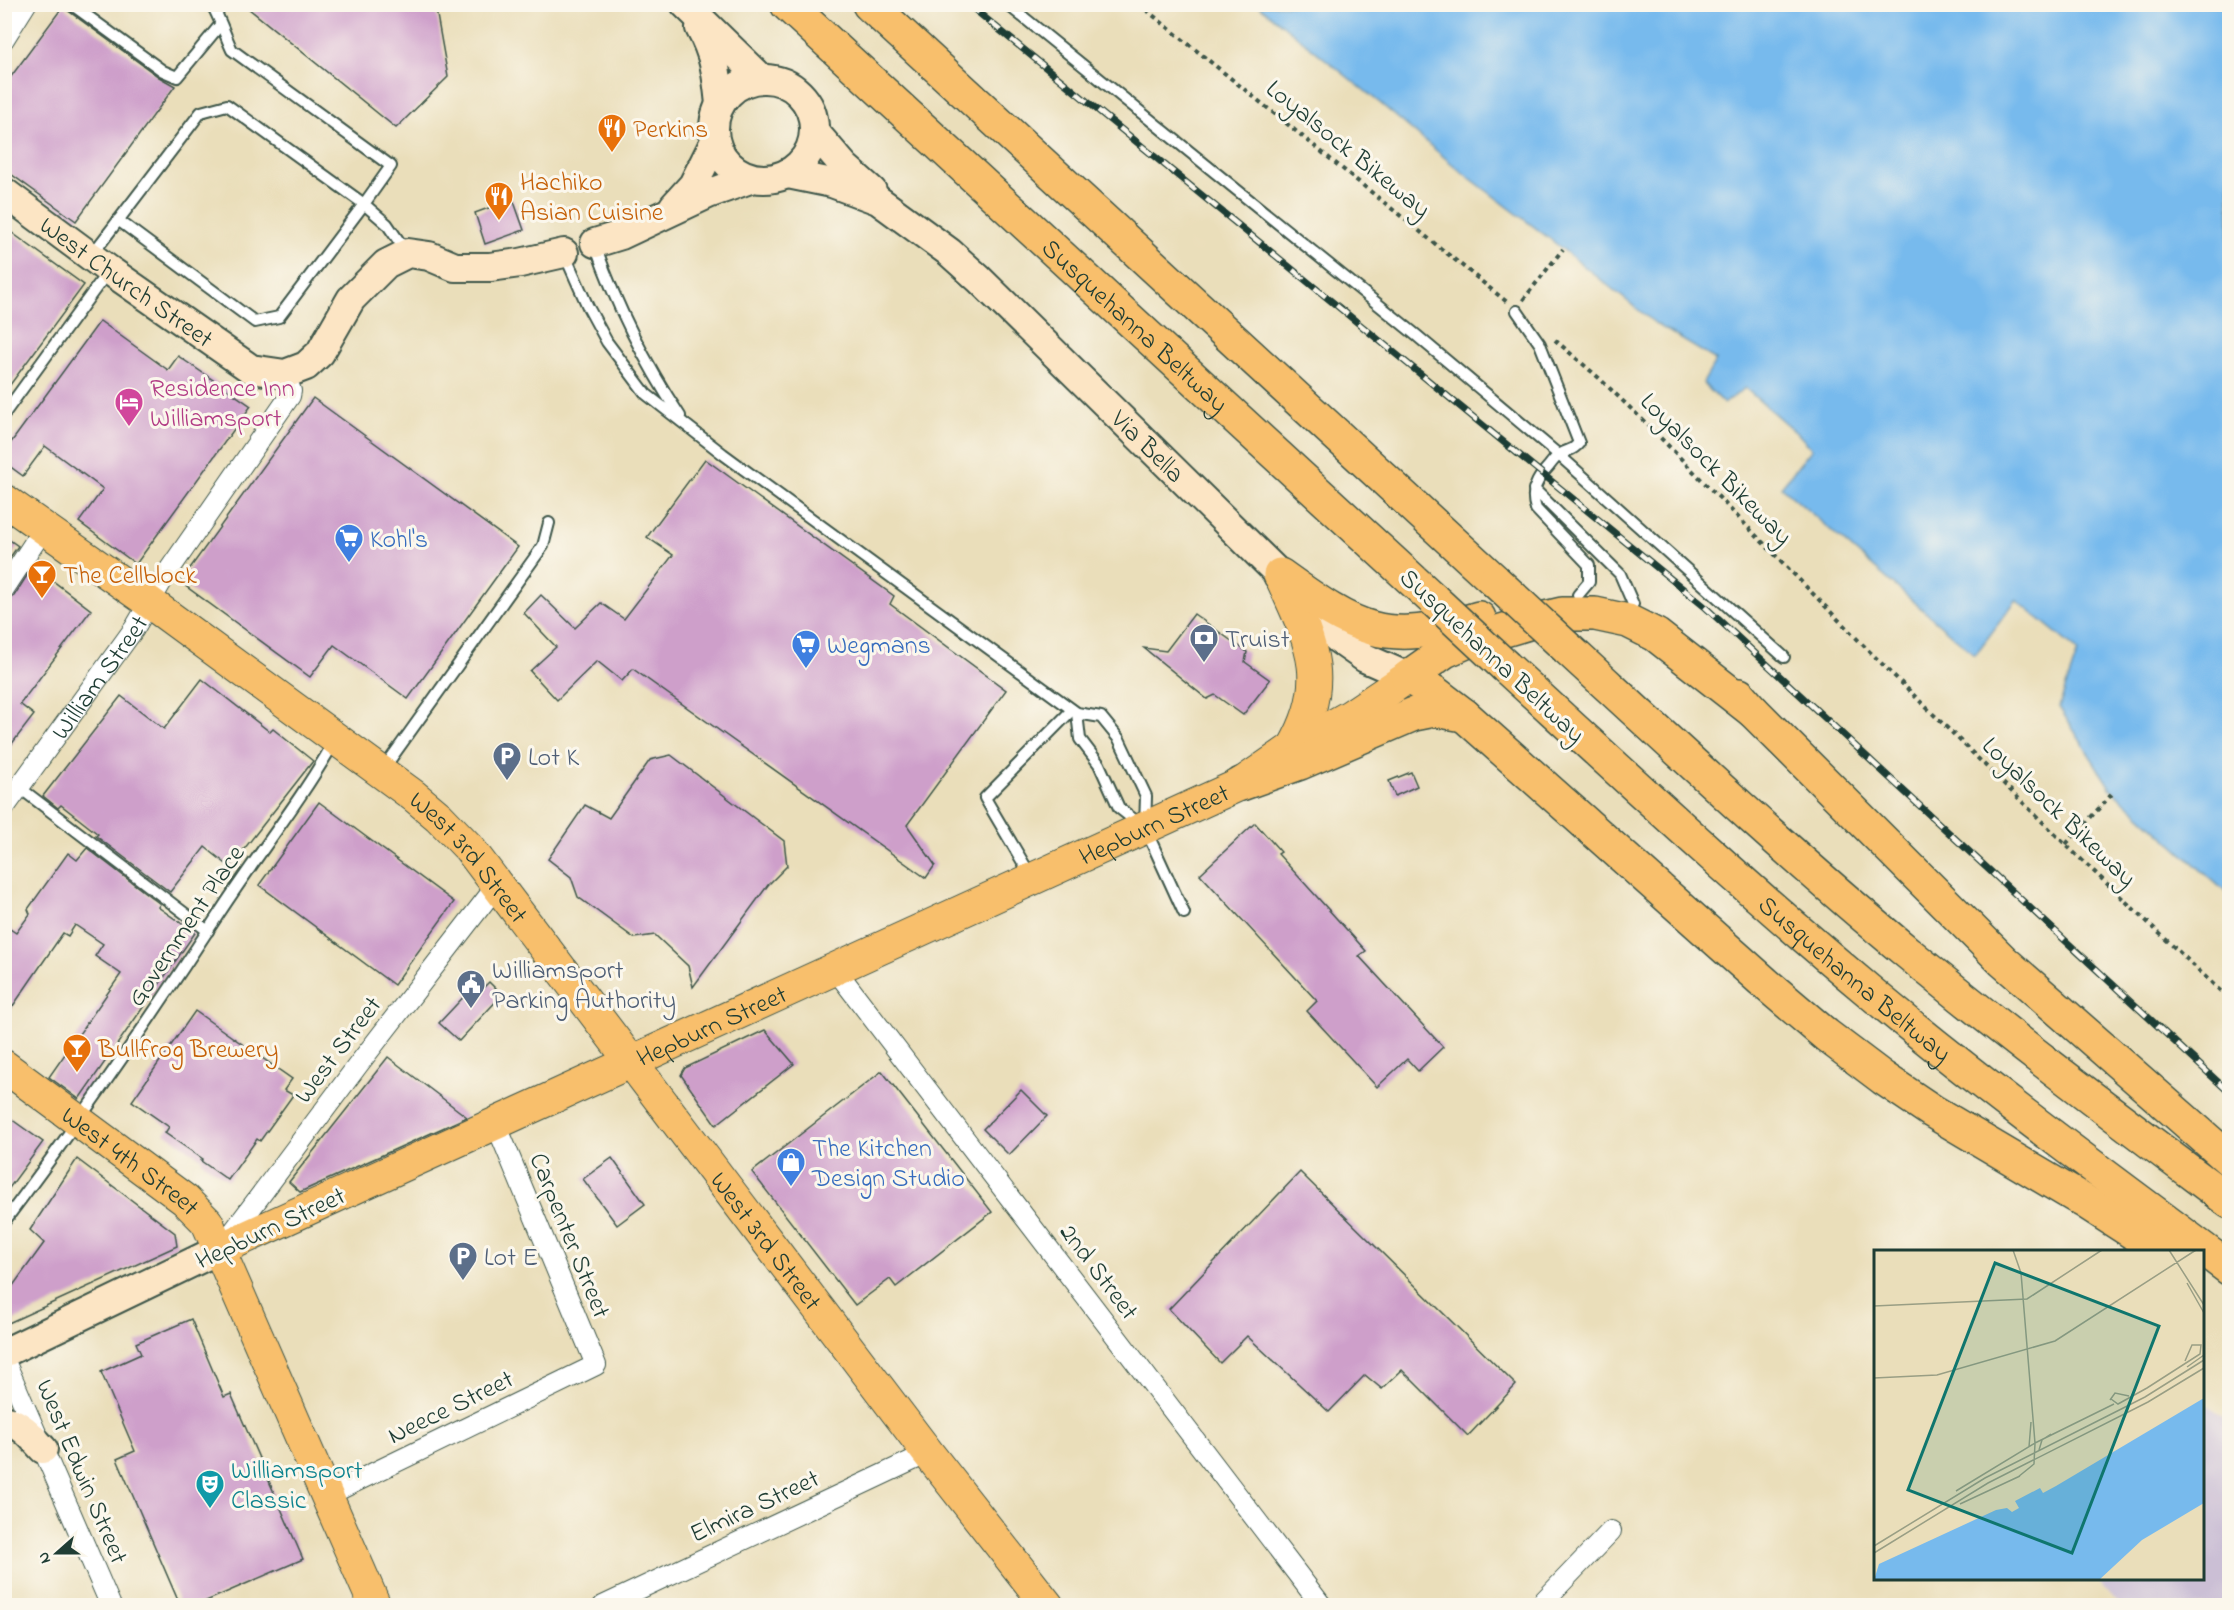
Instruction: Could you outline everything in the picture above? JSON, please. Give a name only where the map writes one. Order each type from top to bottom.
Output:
[{"type":"highway","points":[[774,4],[854,66]]},
{"type":"highway","name":"Susquehanna Beltway","points":[[787,4],[1702,847],[1871,993],[2047,1132],[2204,1250]]},
{"type":"highway","name":"Susquehanna Beltway","points":[[869,4],[1739,806],[1906,951],[2009,1035],[2229,1202]]},
{"type":"highway","points":[[1280,575],[1322,605],[1350,621],[1375,630],[1401,633],[1434,630],[1540,600],[1578,595],[1597,596],[1633,604],[1666,619],[1693,641],[1753,711],[2004,961],[2229,1160]]},
{"type":"highway","points":[[1753,711],[1656,635],[1628,621],[1595,614],[1545,618],[1468,640],[1445,651],[1407,677],[1434,692],[1464,714],[1833,1041],[1932,1111],[2161,1250]]},
{"type":"highway","points":[[1241,784],[1300,763],[1414,714],[1434,710],[1464,714]]},
{"type":"highway","name":"Susquehanna Beltway","points":[[2204,1250],[2229,1269]]},
{"type":"highway","points":[[2204,1278],[2229,1294]]},
{"type":"main road","points":[[687,6],[761,78]]},
{"type":"main road","points":[[687,6],[713,55],[720,104],[714,128],[715,141],[725,161],[750,179],[763,181],[778,179],[788,174],[808,153],[814,131],[809,108],[790,86],[761,78],[747,81],[736,87],[720,104]]},
{"type":"main road","name":"Via Bella","points":[[814,131],[845,167],[891,209]]},
{"type":"main road","points":[[666,214],[693,184],[715,141]]},
{"type":"main road","name":"Via Bella","points":[[788,174],[840,185],[872,197],[949,252],[1280,575],[1315,617],[1338,639],[1365,658],[1407,677]]},
{"type":"main road","points":[[595,243],[621,235],[708,194],[750,179]]},
{"type":"main road","name":"West Church Street","points":[[4,192],[100,263],[252,369],[285,374]]},
{"type":"main road","points":[[285,374],[306,366],[320,353],[351,299],[387,264],[408,253],[429,256],[455,267],[478,267],[520,263],[564,253]]},
{"type":"main road","name":"West 3rd Street","points":[[4,500],[381,771],[439,817],[469,848],[928,1454],[1048,1605]]},
{"type":"main road","points":[[1280,575],[1307,634],[1314,666],[1313,698],[1309,714],[1293,748]]},
{"type":"main road","name":"Hepburn Street","points":[[4,1353],[220,1249],[1241,784],[1293,748],[1350,716],[1407,677]]},
{"type":"main road","name":"West 4th Street","points":[[4,1066],[184,1200],[207,1222],[375,1605]]},
{"type":"main road","points":[[4,1420],[26,1431],[44,1449]]},
{"type":"street","points":[[4,39],[26,4]]},
{"type":"street","points":[[564,253],[595,243]]},
{"type":"street","name":"William Street","points":[[9,799],[134,629],[165,576],[290,396],[291,391],[285,374]]},
{"type":"street","points":[[4,589],[44,528]]},
{"type":"street","name":"West Street","points":[[220,1249],[498,884]]},
{"type":"street","name":"2nd Street","points":[[835,969],[1322,1605]]},
{"type":"street","name":"Carpenter Street","points":[[496,1124],[596,1365]]},
{"type":"street","name":"West Edwin Street","points":[[4,1359],[111,1605]]},
{"type":"street","name":"Neece Street","points":[[328,1495],[596,1365]]},
{"type":"street","name":"Elmira Street","points":[[603,1605],[928,1454]]},
{"type":"street","points":[[1539,1605],[1611,1531]]},
{"type":"lane","points":[[71,4],[163,71],[177,77],[220,25]]},
{"type":"lane","points":[[118,220],[255,322],[279,316],[391,166],[232,50],[211,4]]},
{"type":"lane","points":[[1007,4],[1416,334],[1559,455],[1784,657]]},
{"type":"lane","points":[[4,414],[100,263],[118,220],[201,112],[227,105],[364,204],[387,224],[408,253]]},
{"type":"lane","points":[[595,243],[620,309],[666,394],[681,417],[693,429]]},
{"type":"lane","points":[[564,253],[588,307],[607,342],[646,394],[1074,711],[1101,717],[1119,739],[1146,796],[1145,828],[1184,913]]},
{"type":"lane","points":[[1517,311],[1540,344],[1579,442],[1573,450],[1559,455],[1542,474],[1534,489],[1533,498],[1536,509],[1589,565],[1589,582],[1578,595]]},
{"type":"lane","points":[[1534,489],[1620,574],[1633,604]]},
{"type":"lane","points":[[381,771],[543,546],[549,523]]},
{"type":"lane","points":[[1033,879],[984,798],[1074,711]]},
{"type":"lane","points":[[1074,711],[1080,739],[1099,764],[1119,808],[1145,828]]},
{"type":"lane","name":"Government Place","points":[[4,1222],[80,1121],[311,782],[335,740]]},
{"type":"lane","points":[[9,799],[208,931]]},
{"type":"path","name":"Loyalsock Bikeway","points":[[1139,4],[1517,311]]},
{"type":"path","points":[[1517,311],[1563,249]]},
{"type":"path","name":"Loyalsock Bikeway","points":[[1548,335],[1599,378],[1650,427],[1867,649],[2066,845],[2229,1000]]},
{"type":"path","points":[[2066,845],[2114,792]]},
{"type":"shaded area","points":[[2204,1403],[2229,1421],[2229,1605],[2119,1605],[2097,1580],[2204,1580]]},
{"type":"water","points":[[1258,5],[2229,5],[2229,895],[2111,789],[2059,707],[2078,651],[2016,600],[1975,655],[1781,487],[1812,449],[1801,437],[1745,388],[1724,404],[1703,383],[1716,360],[1656,324],[1458,169]]},
{"type":"building","points":[[243,4],[435,4],[448,77],[396,128]]},
{"type":"building","points":[[64,5],[67,10],[159,77],[175,86],[76,221],[4,169],[4,86]]},
{"type":"building","name":"Hachiko Asian Cuisine","points":[[513,199],[524,230],[485,244],[475,213]]},
{"type":"building","points":[[4,227],[84,285],[4,393]]},
{"type":"building","name":"Residence Inn Williamsport","points":[[100,321],[168,370],[178,356],[251,406],[136,564],[79,522],[103,489],[45,446],[23,476],[4,462],[4,452]]},
{"type":"building","name":"Kohl's","points":[[313,398],[518,547],[408,699],[334,645],[310,677],[180,582]]},
{"type":"building","name":"Wegmans","points":[[705,459],[894,596],[890,604],[1006,690],[907,825],[935,865],[926,878],[633,669],[622,681],[597,661],[557,700],[530,671],[556,647],[524,613],[541,595],[575,628],[601,603],[624,619],[673,555],[647,537]]},
{"type":"building","points":[[4,536],[18,546],[4,566]]},
{"type":"building","points":[[37,560],[44,566],[40,571],[91,610],[20,704],[34,715],[4,754],[4,601],[14,596]]},
{"type":"building","name":"Truist","points":[[1194,614],[1247,652],[1245,662],[1270,680],[1243,715],[1215,695],[1207,699],[1144,648],[1166,651]]},
{"type":"building","points":[[202,679],[270,732],[273,729],[313,761],[230,867],[205,847],[170,892],[96,836],[98,834],[61,805],[58,808],[43,796],[121,696],[164,729]]},
{"type":"building","points":[[671,755],[784,841],[787,866],[768,885],[693,987],[688,966],[655,935],[634,938],[578,897],[571,877],[548,859],[585,805],[609,818],[650,760]]},
{"type":"building","points":[[1411,772],[1417,786],[1395,796],[1389,781]]},
{"type":"building","points":[[319,802],[454,902],[394,985],[259,885]]},
{"type":"building","points":[[1255,823],[1281,852],[1278,854],[1366,951],[1359,956],[1443,1047],[1418,1071],[1407,1059],[1377,1087],[1307,1011],[1317,1001],[1200,874]]},
{"type":"building","points":[[87,848],[160,904],[158,907],[195,933],[79,1099],[49,1077],[121,974],[95,956],[103,944],[75,925],[68,936],[63,933],[4,1019],[4,925],[16,933],[30,914],[28,909],[68,853],[77,860]]},
{"type":"building","name":"Williamsport Parking Authority","points":[[489,982],[502,995],[459,1041],[439,1023],[472,988],[478,993]]},
{"type":"building","points":[[195,1011],[292,1079],[284,1090],[293,1095],[260,1141],[257,1139],[228,1180],[201,1161],[203,1159],[165,1133],[169,1127],[132,1101]]},
{"type":"building","points":[[765,1030],[794,1064],[716,1125],[681,1075],[685,1068]]},
{"type":"building","points":[[388,1057],[467,1117],[300,1192],[289,1182]]},
{"type":"building","points":[[882,1071],[992,1212],[896,1287],[890,1279],[855,1305],[752,1172]]},
{"type":"building","points":[[1021,1090],[1047,1116],[1009,1155],[983,1129]]},
{"type":"building","points":[[4,1114],[43,1142],[4,1195]]},
{"type":"building","points":[[612,1158],[645,1204],[617,1225],[583,1179]]},
{"type":"building","points":[[77,1159],[175,1233],[177,1246],[4,1325],[4,1298],[44,1243],[30,1230]]},
{"type":"building","points":[[1300,1172],[1516,1385],[1468,1436],[1402,1370],[1382,1389],[1365,1375],[1329,1412],[1247,1336],[1220,1363],[1169,1309]]},
{"type":"building","name":"Williamsport Classic","points":[[191,1319],[224,1397],[231,1394],[303,1559],[197,1605],[180,1605],[117,1459],[135,1451],[101,1372],[141,1354],[136,1343]]},
{"type":"railway","points":[[968,4],[1704,606],[2230,1093]]},
{"type":"place","name":"Perkins","points":[[612,154]]},
{"type":"place","name":"Hachiko Asian Cuisine","points":[[499,222]]},
{"type":"place","name":"Residence Inn Williamsport","points":[[129,428]]},
{"type":"place","name":"Kohl's","points":[[349,564]]},
{"type":"place","name":"The Cellblock","points":[[42,600]]},
{"type":"place","name":"Truist","points":[[1204,664]]},
{"type":"place","name":"Wegmans","points":[[806,670]]},
{"type":"place","name":"Lot K","points":[[507,782]]},
{"type":"place","name":"Williamsport Parking Authority","points":[[471,1010]]},
{"type":"place","name":"Bullfrog Brewery","points":[[77,1074]]},
{"type":"place","name":"The Kitchen Design Studio","points":[[791,1188]]},
{"type":"place","name":"Lot E","points":[[463,1282]]},
{"type":"place","name":"Williamsport Classic","points":[[210,1510]]}]
